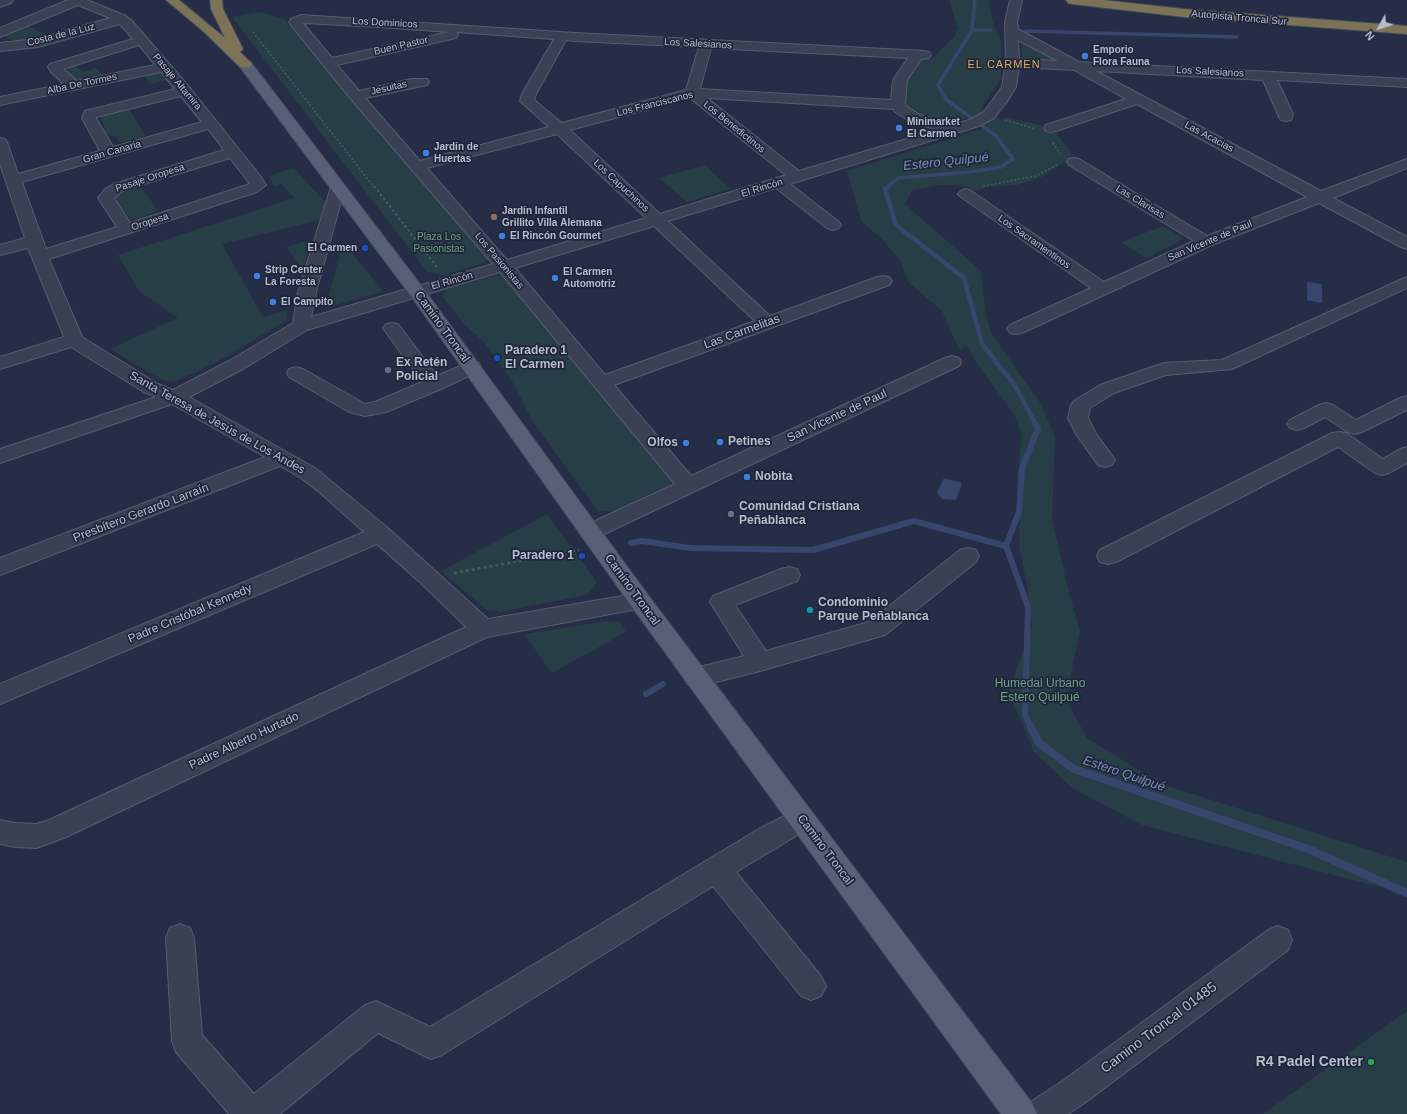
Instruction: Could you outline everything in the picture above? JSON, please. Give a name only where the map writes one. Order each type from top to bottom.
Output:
[{"type":"highway","points":[[172,0],[202,23],[245,64]]},
{"type":"highway","points":[[216,0],[217,9],[245,64]]},
{"type":"highway","name":"Autopista Troncal Sur","points":[[1072,0],[1184,13],[1407,30]]},
{"type":"highway","name":"Autopista Troncal Sur","points":[[1155,0],[1220,7],[1407,21]]},
{"type":"highway","points":[[200,6],[245,64]]},
{"type":"main road","name":"Camino Troncal","points":[[245,64],[417,292],[640,601],[1021,1114]]},
{"type":"street","points":[[0,3],[7,0]]},
{"type":"street","points":[[0,32],[78,0]]},
{"type":"street","name":"Pasaje Altamira","points":[[78,0],[122,19],[128,24],[212,124],[256,180],[258,186]]},
{"type":"street","name":"El Rincón","points":[[0,456],[174,397],[236,366],[301,326],[658,220],[974,123],[990,115],[1009,87],[1012,63],[1010,23],[1016,0]]},
{"type":"street","name":"Costa de la Luz","points":[[2,45],[38,43],[122,19]]},
{"type":"street","name":"Los Dominicos","points":[[297,20],[379,22],[473,30]]},
{"type":"street","name":"Los Pasionistas","points":[[297,20],[295,22],[356,96],[504,266],[688,486]]},
{"type":"street","name":"Los Salesianos","points":[[473,30],[919,55],[915,58],[900,80],[898,105]]},
{"type":"street","name":"Buen Pastor","points":[[329,63],[473,30]]},
{"type":"street","name":"Las Acacias","points":[[1011,31],[1407,244]]},
{"type":"street","name":"Los Capuchinos","points":[[562,36],[529,94],[527,101],[559,128],[767,323]]},
{"type":"street","points":[[75,86],[55,67],[142,40]]},
{"type":"street","name":"Los Benedictinos","points":[[706,44],[692,94],[797,177]]},
{"type":"street","name":"Los Salesianos","points":[[1012,63],[1268,75],[1405,86]]},
{"type":"street","name":"Alba De Tormes","points":[[0,101],[164,67]]},
{"type":"street","points":[[1268,75],[1286,117]]},
{"type":"street","name":"Jesuitas","points":[[356,96],[411,83],[422,82]]},
{"type":"street","points":[[74,115],[90,114],[99,110],[185,91]]},
{"type":"street","name":"Los Franciscanos","points":[[418,166],[692,94],[898,105]]},
{"type":"street","points":[[1051,128],[1140,100]]},
{"type":"street","points":[[898,105],[900,109],[914,117],[952,130]]},
{"type":"street","points":[[90,114],[89,118],[109,153]]},
{"type":"street","name":"Gran Canaria","points":[[8,177],[109,153],[212,124]]},
{"type":"street","points":[[0,142],[8,177],[74,340],[0,363]]},
{"type":"street","name":"Pasaje Oropesa","points":[[126,229],[106,198],[110,192],[119,187],[233,152]]},
{"type":"street","name":"Las Clarisas","points":[[1074,162],[1206,242]]},
{"type":"street","name":"San Vicente de Paul","points":[[1016,329],[1206,242],[1319,196],[1407,163]]},
{"type":"street","points":[[779,183],[833,225]]},
{"type":"street","name":"Oropesa","points":[[0,250],[37,248],[126,229],[258,186]]},
{"type":"street","points":[[301,326],[307,292],[326,231],[337,186]]},
{"type":"street","name":"Los Sacramentinos","points":[[966,194],[1103,289]]},
{"type":"street","name":"Las Carmelitas","points":[[601,383],[883,281]]},
{"type":"street","points":[[1105,460],[1086,434],[1078,418],[1081,405],[1107,389],[1164,368],[1225,365],[1407,282]]},
{"type":"street","points":[[392,328],[434,385]]},
{"type":"street","name":"Santa Teresa de Jesús de Los Andes","points":[[74,340],[151,388],[174,397],[282,458],[325,486],[430,578],[483,629]]},
{"type":"street","name":"San Vicente de Paul","points":[[595,539],[688,486],[952,362]]},
{"type":"street","points":[[296,374],[356,408],[365,410],[380,408],[472,367]]},
{"type":"street","points":[[1297,424],[1326,409],[1355,428],[1407,402]]},
{"type":"street","points":[[1108,556],[1339,438],[1382,468],[1407,454]]},
{"type":"street","name":"Presbítero Gerardo Larraín","points":[[0,567],[282,458]]},
{"type":"street","name":"Padre Cristóbal Kennedy","points":[[0,694],[381,534]]},
{"type":"street","points":[[696,677],[760,662],[877,629],[968,556]]},
{"type":"street","points":[[760,662],[721,602],[789,576]]},
{"type":"street","points":[[483,629],[640,601]]},
{"type":"street","name":"Padre Alberto Hurtado","points":[[0,832],[15,835],[37,836],[56,829],[483,629]]},
{"type":"street","points":[[255,1114],[376,1016],[431,1044],[802,819]]},
{"type":"street","points":[[716,870],[811,986]]},
{"type":"street","points":[[180,938],[187,1041],[250,1114]]},
{"type":"street","name":"Camino Troncal 01485","points":[[1040,1114],[1075,1091],[1278,940]]},
{"type":"path","points":[[253,32],[437,267]]},
{"type":"path","points":[[990,115],[1035,129],[1044,127],[1051,128]]},
{"type":"path","points":[[966,194],[978,187],[1036,176],[1065,161],[1074,162]]},
{"type":"path","points":[[430,578],[595,539]]},
{"type":"green space","name":"Humedal Urbano Estero Quilpué","points":[[949,0],[989,0],[993,23],[1001,42],[1001,79],[981,108],[1001,119],[1005,117],[1040,125],[1056,133],[1074,156],[1044,176],[1017,185],[988,187],[976,191],[961,186],[940,185],[912,190],[905,204],[981,271],[986,315],[991,333],[1039,401],[1055,436],[1052,519],[1070,597],[1080,631],[1071,674],[1068,703],[1087,738],[1161,784],[1407,862],[1407,898],[1380,887],[1142,825],[1072,788],[1034,752],[1009,692],[1032,625],[1027,585],[1019,547],[1020,515],[1018,472],[1022,434],[1014,414],[976,362],[966,345],[960,351],[942,311],[908,282],[900,260],[881,238],[861,221],[847,171],[988,127],[970,116],[953,124],[937,118],[915,114],[905,107],[907,80],[921,59],[931,59],[956,35],[956,31],[958,29]]},
{"type":"green space","name":"Plaza Los Pasionistas","points":[[258,12],[285,20],[488,258],[483,263],[443,275],[427,272],[232,17]]},
{"type":"green space","points":[[26,25],[47,35],[31,40],[17,41],[9,39],[5,36],[6,34]]},
{"type":"green space","points":[[1021,41],[1062,63],[1022,60]]},
{"type":"green space","points":[[71,63],[83,72],[96,68],[103,75],[80,80],[70,78],[58,67]]},
{"type":"green space","points":[[155,73],[165,74],[169,80],[150,84],[144,75]]},
{"type":"green space","points":[[129,109],[146,136],[120,143],[116,137],[107,135],[100,115]]},
{"type":"green space","points":[[705,165],[730,189],[687,202],[659,178]]},
{"type":"green space","points":[[294,168],[327,204],[327,218],[222,244],[263,317],[286,311],[288,316],[287,320],[217,362],[174,382],[160,379],[110,349],[178,318],[139,291],[118,255],[294,198],[281,184],[274,186],[269,176]]},
{"type":"green space","points":[[139,184],[158,211],[139,218],[130,219],[113,197],[120,190]]},
{"type":"green space","points":[[1163,226],[1184,239],[1146,258],[1121,242]]},
{"type":"green space","points":[[311,240],[303,270],[286,247]]},
{"type":"green space","points":[[343,242],[383,291],[326,308],[327,303]]},
{"type":"green space","points":[[497,275],[504,276],[675,477],[670,484],[615,511],[598,511],[533,422],[512,381],[484,342],[464,324],[442,296],[448,289]]},
{"type":"green space","points":[[547,514],[597,582],[587,595],[500,612],[487,610],[441,571]]},
{"type":"green space","points":[[607,621],[619,622],[626,632],[552,673],[524,634]]},
{"type":"green space","name":"R4 Padel Center","points":[[1407,1011],[1407,1114],[1263,1114]]},
{"type":"water","points":[[1307,282],[1322,284],[1322,303],[1307,300]]},
{"type":"water","points":[[944,478],[962,483],[956,500],[942,499],[937,493]]},
{"type":"waterway","name":"Estero Quilpué","points":[[972,30],[975,0]]},
{"type":"waterway","name":"Estero Quilpué","points":[[887,187],[898,178],[970,172],[1001,167],[1013,159],[996,136],[947,100],[938,85],[972,30]]},
{"type":"waterway","points":[[972,30],[991,30]]},
{"type":"waterway","points":[[1026,31],[1237,37]]},
{"type":"waterway","name":"Estero Quilpué","points":[[889,186],[885,189],[896,225],[964,278],[982,344],[1016,387],[1036,425]]},
{"type":"waterway","name":"Estero Quilpué","points":[[1006,546],[1019,512],[1022,468],[1038,429],[1035,424]]},
{"type":"waterway","points":[[631,543],[642,541],[690,548],[813,550],[914,521],[1006,546]]},
{"type":"waterway","name":"Estero Quilpué","points":[[1006,546],[1028,607],[1025,715],[1031,728]]},
{"type":"waterway","points":[[646,694],[663,684]]},
{"type":"waterway","name":"Estero Quilpué","points":[[1031,727],[1039,743],[1074,769],[1308,849],[1407,893]]},
{"type":"place","name":"Emporio Flora Fauna","points":[[1085,56]]},
{"type":"place","name":"Minimarket El Carmen","points":[[899,128]]},
{"type":"place","name":"Jardín de Huertas","points":[[426,153]]},
{"type":"place","name":"Jardín Infantil Grillito Villa Alemana","points":[[494,217]]},
{"type":"place","name":"El Rincón Gourmet","points":[[502,236]]},
{"type":"place","name":"El Carmen","points":[[365,248]]},
{"type":"place","name":"Strip Center La Foresta","points":[[257,276]]},
{"type":"place","name":"El Carmen Automotriz","points":[[555,278]]},
{"type":"place","name":"El Campito","points":[[273,302]]},
{"type":"place","name":"Paradero 1 El Carmen","points":[[497,358]]},
{"type":"place","name":"Ex Retén Policial","points":[[388,370]]},
{"type":"place","name":"Petines","points":[[720,442]]},
{"type":"place","name":"Olfos","points":[[686,443]]},
{"type":"place","name":"Nobita","points":[[747,477]]},
{"type":"place","name":"Comunidad Cristiana Peñablanca","points":[[731,514]]},
{"type":"place","name":"Paradero 1","points":[[582,556]]},
{"type":"place","name":"Condominio Parque Peñablanca","points":[[810,610]]},
{"type":"place","name":"R4 Padel Center","points":[[1371,1062]]},
{"type":"district","name":"EL CARMEN","points":[[1004,65]]}]
